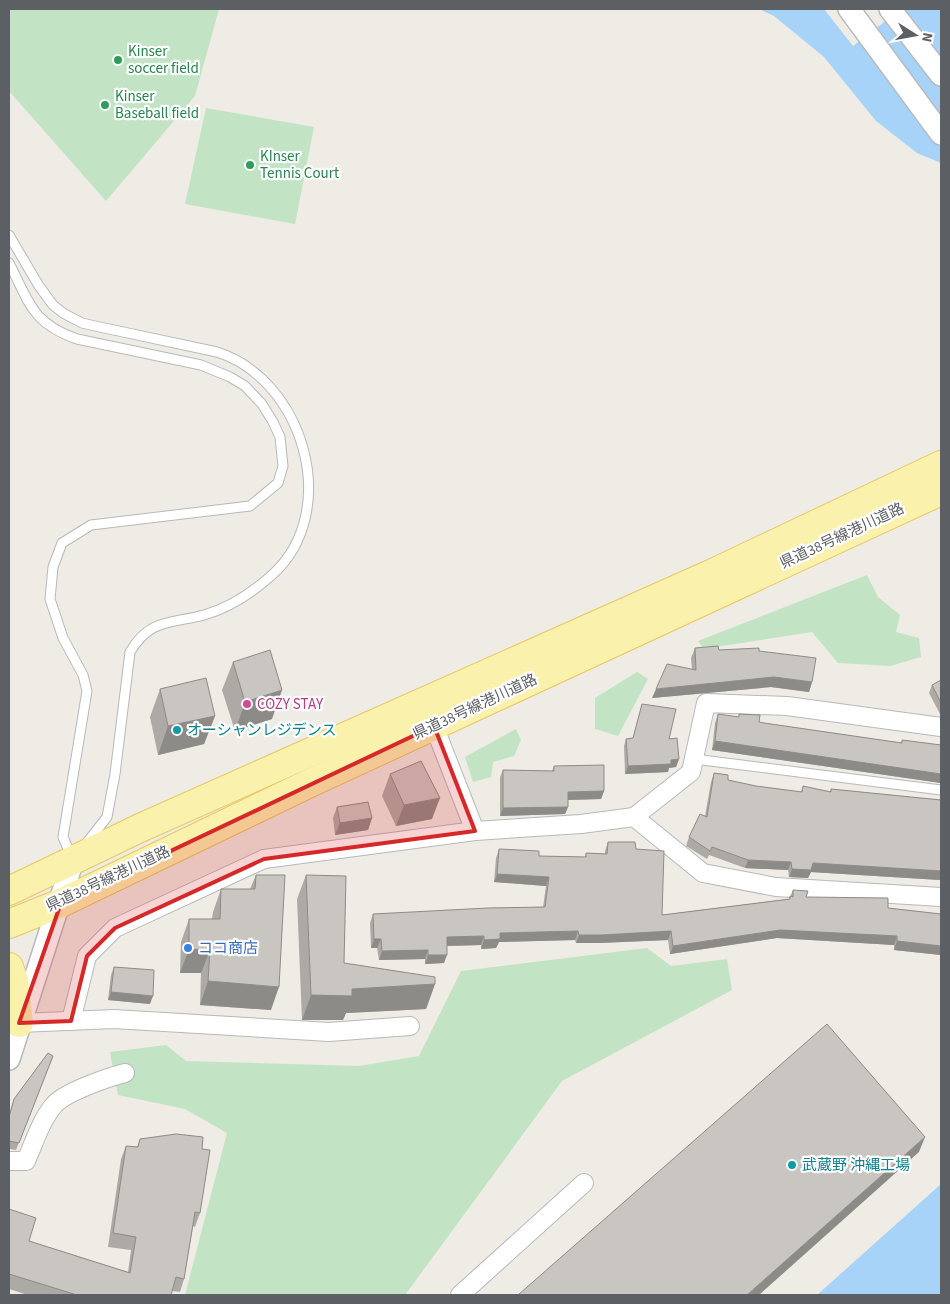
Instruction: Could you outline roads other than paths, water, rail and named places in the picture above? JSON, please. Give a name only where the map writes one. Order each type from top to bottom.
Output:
[{"type":"main road","name":"県道38号線港川道路","points":[[9,891],[140,828],[713,573],[941,466]]},
{"type":"main road","name":"県道38号線港川道路","points":[[9,924],[61,903],[434,726],[941,491]]},
{"type":"main road","points":[[9,967],[14,981],[19,1023]]},
{"type":"street","points":[[849,9],[941,134]]},
{"type":"street","points":[[892,12],[941,75]]},
{"type":"street","points":[[71,1021],[88,956],[115,928],[264,858],[475,831],[580,824],[634,817],[691,772],[706,703],[787,706],[941,727]]},
{"type":"street","points":[[434,726],[475,831]]},
{"type":"street","points":[[634,817],[702,873],[776,887],[941,897]]},
{"type":"street","points":[[9,1058],[19,1023],[61,903],[73,860]]},
{"type":"street","points":[[19,1023],[114,1019],[329,1032],[410,1026]]},
{"type":"street","points":[[9,1161],[26,1161],[40,1129],[55,1103],[99,1079],[125,1073]]},
{"type":"street","points":[[460,1295],[584,1183]]},
{"type":"lane","points":[[9,234],[53,305],[82,323],[216,352],[230,356],[248,366],[263,379],[286,407],[299,433],[306,456],[308,497],[305,522],[289,555],[274,574],[232,604],[204,615],[173,620],[156,626],[139,637],[130,652],[115,774],[107,817],[73,860],[63,837],[87,691],[83,674],[63,638],[50,600],[52,568],[62,543],[91,525],[250,506],[278,483],[283,466],[283,450],[274,422],[262,404],[245,386],[230,377],[201,365],[77,339],[58,333],[46,325],[23,296],[9,263]]},
{"type":"lane","points":[[694,759],[941,790]]},
{"type":"water","points":[[759,9],[941,9],[941,163],[917,153],[876,121],[824,57],[774,16]]},
{"type":"water","points":[[941,1184],[941,1295],[817,1295]]},
{"type":"place","name":"Kinser soccer field","points":[[118,60]]},
{"type":"place","name":"Kinser Baseball field","points":[[105,105]]},
{"type":"place","name":"KInser Tennis Court","points":[[250,165]]},
{"type":"place","name":"COZY STAY","points":[[247,704]]},
{"type":"place","name":"オーシャンレジデンス","points":[[177,730]]},
{"type":"place","name":"ココ商店","points":[[188,948]]},
{"type":"place","name":"武蔵野 沖縄工場","points":[[792,1165]]}]
